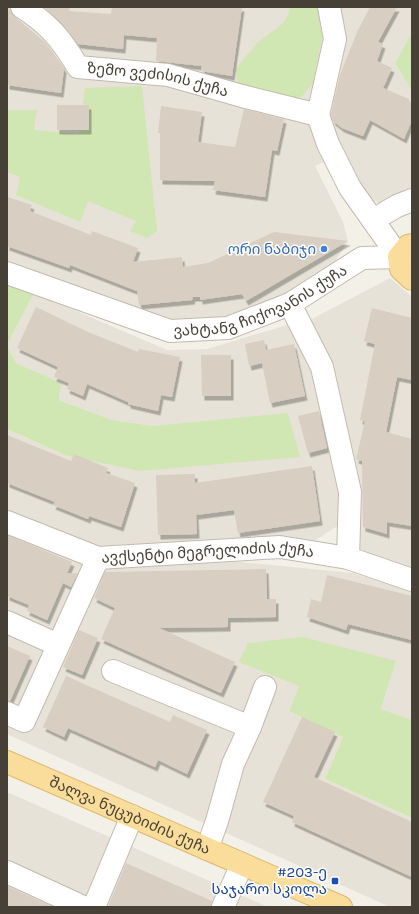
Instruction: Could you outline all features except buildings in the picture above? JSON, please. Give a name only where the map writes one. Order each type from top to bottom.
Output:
[{"type":"main road","points":[[405,251],[401,269],[412,279]]},
{"type":"main road","name":"შალვა ნუცუბიძის ქუჩა","points":[[7,762],[340,907]]},
{"type":"street","name":"ზემო ვეძისის ქუჩა","points":[[22,7],[39,18],[62,40],[78,67],[168,75],[242,96],[318,115]]},
{"type":"street","points":[[329,7],[335,39],[318,115],[328,144],[350,188],[373,220],[405,251]]},
{"type":"street","points":[[373,220],[397,206],[412,200]]},
{"type":"street","name":"ვახტანგ ჩიქოვანის ქუჩა","points":[[7,273],[170,331],[228,328],[290,304],[362,258],[405,251]]},
{"type":"street","points":[[290,304],[322,367],[350,492],[348,558]]},
{"type":"street","name":"ავქსენტი მეგრელიძის ქუჩა","points":[[7,522],[98,558],[280,547],[348,558],[412,580]]},
{"type":"street","points":[[7,714],[24,721],[98,558]]},
{"type":"street","points":[[7,622],[58,645]]},
{"type":"street","points":[[113,671],[250,728]]},
{"type":"street","points":[[207,849],[217,821],[233,764],[250,728],[265,687]]},
{"type":"street","points":[[94,907],[132,816]]},
{"type":"street","points":[[223,907],[242,864]]},
{"type":"street","points":[[7,872],[83,907]]},
{"type":"shaded area","points":[[7,7],[412,7],[412,32],[395,63],[412,91],[412,201],[400,219],[356,187],[330,159],[315,166],[343,222],[348,241],[328,273],[304,293],[189,335],[7,268]]},
{"type":"shaded area","points":[[390,278],[412,297],[412,573],[357,555],[330,369],[310,320]]},
{"type":"shaded area","points":[[34,293],[167,350],[207,349],[294,323],[327,413],[337,462],[341,510],[339,525],[314,541],[144,554],[107,555],[7,515],[7,429],[65,455],[154,426],[112,420],[59,400],[60,383],[16,363],[7,345]]},
{"type":"shaded area","points":[[7,530],[95,567],[230,561],[353,573],[412,592],[412,720],[381,709],[396,661],[299,686],[289,711],[343,737],[325,779],[412,818],[412,907],[390,907],[7,734]]},
{"type":"shaded area","points":[[7,792],[230,890],[268,907],[7,907]]},
{"type":"green space","points":[[290,7],[320,7],[324,28],[313,83],[295,105],[239,88],[235,70],[257,44],[282,24],[286,19]]},
{"type":"green space","points":[[412,32],[412,91],[395,63]]},
{"type":"green space","points":[[142,86],[157,231],[148,238],[130,231],[136,221],[88,201],[80,222],[16,195],[20,177],[7,172],[7,110],[37,110],[34,130],[79,134],[85,88]]},
{"type":"green space","points":[[7,282],[34,293],[7,345]]},
{"type":"green space","points":[[7,345],[16,363],[61,383],[59,400],[112,420],[154,426],[288,413],[300,457],[140,471],[65,455],[7,429]]},
{"type":"green space","points":[[303,637],[396,661],[381,709],[412,720],[412,818],[325,779],[343,737],[289,711],[299,686],[239,662],[248,643]]},
{"type":"place","name":"ორი ნაბიჯი","points":[[324,249]]},
{"type":"place","name":"#203-ე საჯარო სკოლა","points":[[335,881]]}]
